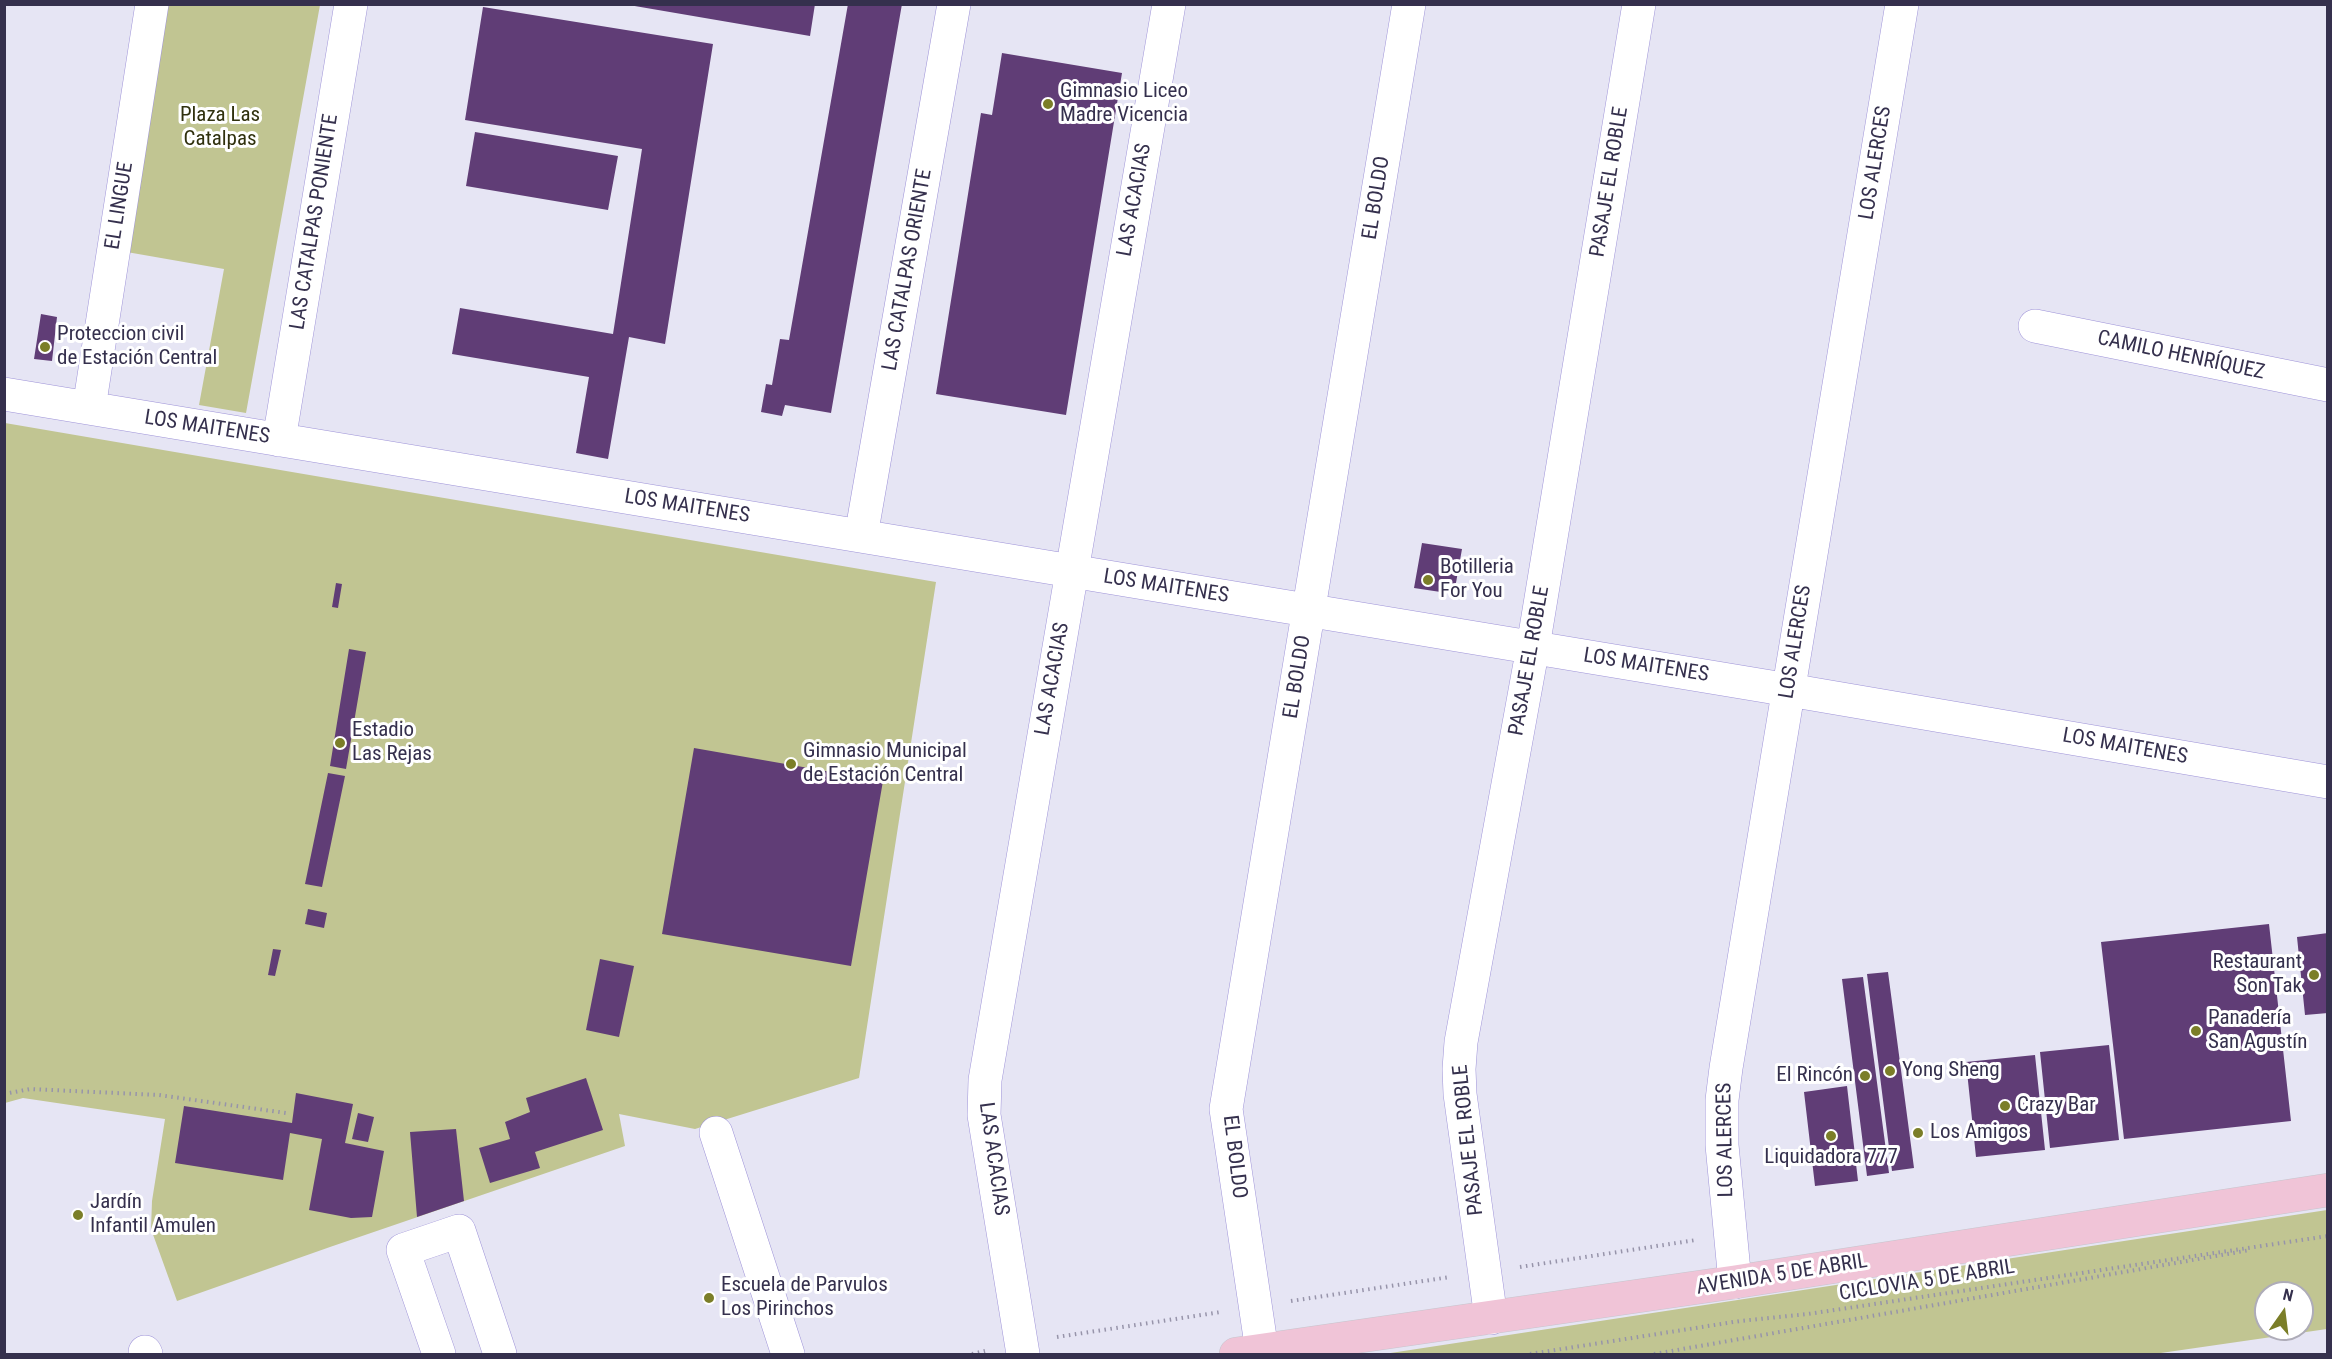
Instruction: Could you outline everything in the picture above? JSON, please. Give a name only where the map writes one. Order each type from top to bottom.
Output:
[{"type":"main road","name":"AVENIDA 5 DE ABRIL","points":[[1249,1353],[1320,1348],[1491,1318],[2328,1190]]},
{"type":"street","name":"EL LINGUE","points":[[89,408],[152,4]]},
{"type":"street","name":"LAS CATALPAS PONIENTE","points":[[279,440],[351,4]]},
{"type":"street","name":"LAS CATALPAS ORIENTE","points":[[861,536],[954,4]]},
{"type":"street","name":"LAS ACACIAS","points":[[1022,1348],[984,1115],[984,1089],[1169,4]]},
{"type":"street","name":"EL BOLDO","points":[[1249,1353],[1255,1307],[1226,1109],[1409,4]]},
{"type":"street","name":"PASAJE EL ROBLE","points":[[1491,1318],[1460,1094],[1461,1042],[1533,648],[1639,4]]},
{"type":"street","name":"LOS ALERCES","points":[[1735,1282],[1722,1145],[1722,1100],[1902,4]]},
{"type":"street","name":"CAMILO HENRÍQUEZ","points":[[2035,326],[2328,385]]},
{"type":"street","name":"LOS MAITENES","points":[[4,394],[1789,690],[2328,782]]},
{"type":"street","points":[[716,1133],[788,1354]]},
{"type":"street","points":[[439,1354],[404,1250],[459,1231],[500,1354]]},
{"type":"path","points":[[4,1094],[30,1089],[159,1095],[286,1113]]},
{"type":"path","points":[[972,1354],[1022,1348],[1255,1307],[1730,1235]]},
{"type":"path","points":[[1654,1354],[2328,1237]]},
{"type":"path","name":"CICLOVIA 5 DE ABRIL","points":[[1530,1354],[1740,1321],[1808,1314],[2328,1237]]},
{"type":"green space","name":"Plaza Las Catalpas","points":[[165,5],[320,5],[246,413],[199,405],[224,269],[121,251]]},
{"type":"green space","name":"Estadio Las Rejas","points":[[5,423],[936,582],[859,1078],[695,1129],[619,1114],[625,1146],[177,1301],[151,1229],[152,1201],[165,1119],[23,1098],[5,1103]]},
{"type":"green space","points":[[2327,1210],[2327,1329],[2314,1331],[2314,1281],[2254,1281],[2254,1340],[2154,1354],[1384,1354]]},
{"type":"building","points":[[623,4],[815,4],[810,36]]},
{"type":"building","points":[[848,4],[902,4],[831,413],[785,405],[782,416],[761,412],[766,384],[772,385],[780,339],[789,340]]},
{"type":"building","points":[[483,7],[713,44],[665,344],[629,337],[608,459],[576,453],[589,377],[452,354],[460,308],[613,334],[642,149],[465,120]]},
{"type":"building","points":[[1002,53],[1122,73],[1066,415],[936,394],[981,113],[992,115]]},
{"type":"building","points":[[475,132],[618,156],[608,210],[466,186]]},
{"type":"building","name":"Proteccion civil de Estación Central","points":[[41,314],[57,317],[52,361],[34,359]]},
{"type":"building","points":[[1422,543],[1462,549],[1454,594],[1414,588]]},
{"type":"building","points":[[336,583],[342,584],[338,608],[332,607]]},
{"type":"building","points":[[349,649],[366,652],[346,769],[330,766]]},
{"type":"building","name":"Gimnasio Municipal de Estación Central","points":[[694,748],[883,781],[851,966],[662,934]]},
{"type":"building","points":[[328,773],[345,776],[322,887],[305,884]]},
{"type":"building","points":[[308,909],[327,913],[324,928],[305,924]]},
{"type":"building","name":"Panadería San Agustín","points":[[2269,924],[2291,1121],[2124,1139],[2101,942]]},
{"type":"building","name":"Restaurant Son Tak","points":[[2328,933],[2328,1013],[2305,1015],[2297,937]]},
{"type":"building","points":[[273,949],[281,950],[275,976],[268,975]]},
{"type":"building","points":[[600,959],[634,966],[619,1037],[586,1030]]},
{"type":"building","name":"Yong Sheng","points":[[1888,972],[1914,1168],[1892,1171],[1867,974]]},
{"type":"building","name":"El Rincón","points":[[1863,977],[1889,1173],[1867,1176],[1842,979]]},
{"type":"building","points":[[2109,1045],[2119,1140],[2050,1148],[2040,1052]]},
{"type":"building","name":"Crazy Bar","points":[[2035,1055],[2045,1150],[1976,1157],[1966,1062]]},
{"type":"building","points":[[586,1078],[603,1130],[535,1152],[540,1168],[490,1183],[479,1148],[510,1139],[505,1122],[530,1112],[526,1098]]},
{"type":"building","name":"Liquidadora 777","points":[[1847,1086],[1858,1181],[1815,1186],[1804,1092]]},
{"type":"building","points":[[296,1093],[353,1104],[345,1143],[384,1151],[372,1217],[351,1218],[309,1210],[322,1139],[290,1133],[283,1180],[175,1163],[184,1106],[292,1123]]},
{"type":"building","points":[[358,1113],[374,1117],[368,1142],[352,1139]]},
{"type":"building","points":[[456,1129],[464,1201],[417,1217],[410,1132]]},
{"type":"place","name":"Gimnasio Liceo Madre Vicencia","points":[[1048,104]]},
{"type":"place","name":"Proteccion civil de Estación Central","points":[[45,347]]},
{"type":"place","name":"Botilleria For You","points":[[1428,580]]},
{"type":"place","name":"Estadio Las Rejas","points":[[340,743]]},
{"type":"place","name":"Gimnasio Municipal de Estación Central","points":[[791,764]]},
{"type":"place","name":"Restaurant Son Tak","points":[[2314,975]]},
{"type":"place","name":"Panadería San Agustín","points":[[2196,1031]]},
{"type":"place","name":"Yong Sheng","points":[[1890,1071]]},
{"type":"place","name":"El Rincón","points":[[1865,1076]]},
{"type":"place","name":"Crazy Bar","points":[[2005,1106]]},
{"type":"place","name":"Los Amigos","points":[[1918,1133]]},
{"type":"place","name":"Liquidadora 777","points":[[1831,1136]]},
{"type":"place","name":"Jardín Infantil Amulen","points":[[78,1215]]},
{"type":"place","name":"Escuela de Parvulos Los Pirinchos","points":[[709,1298]]}]
